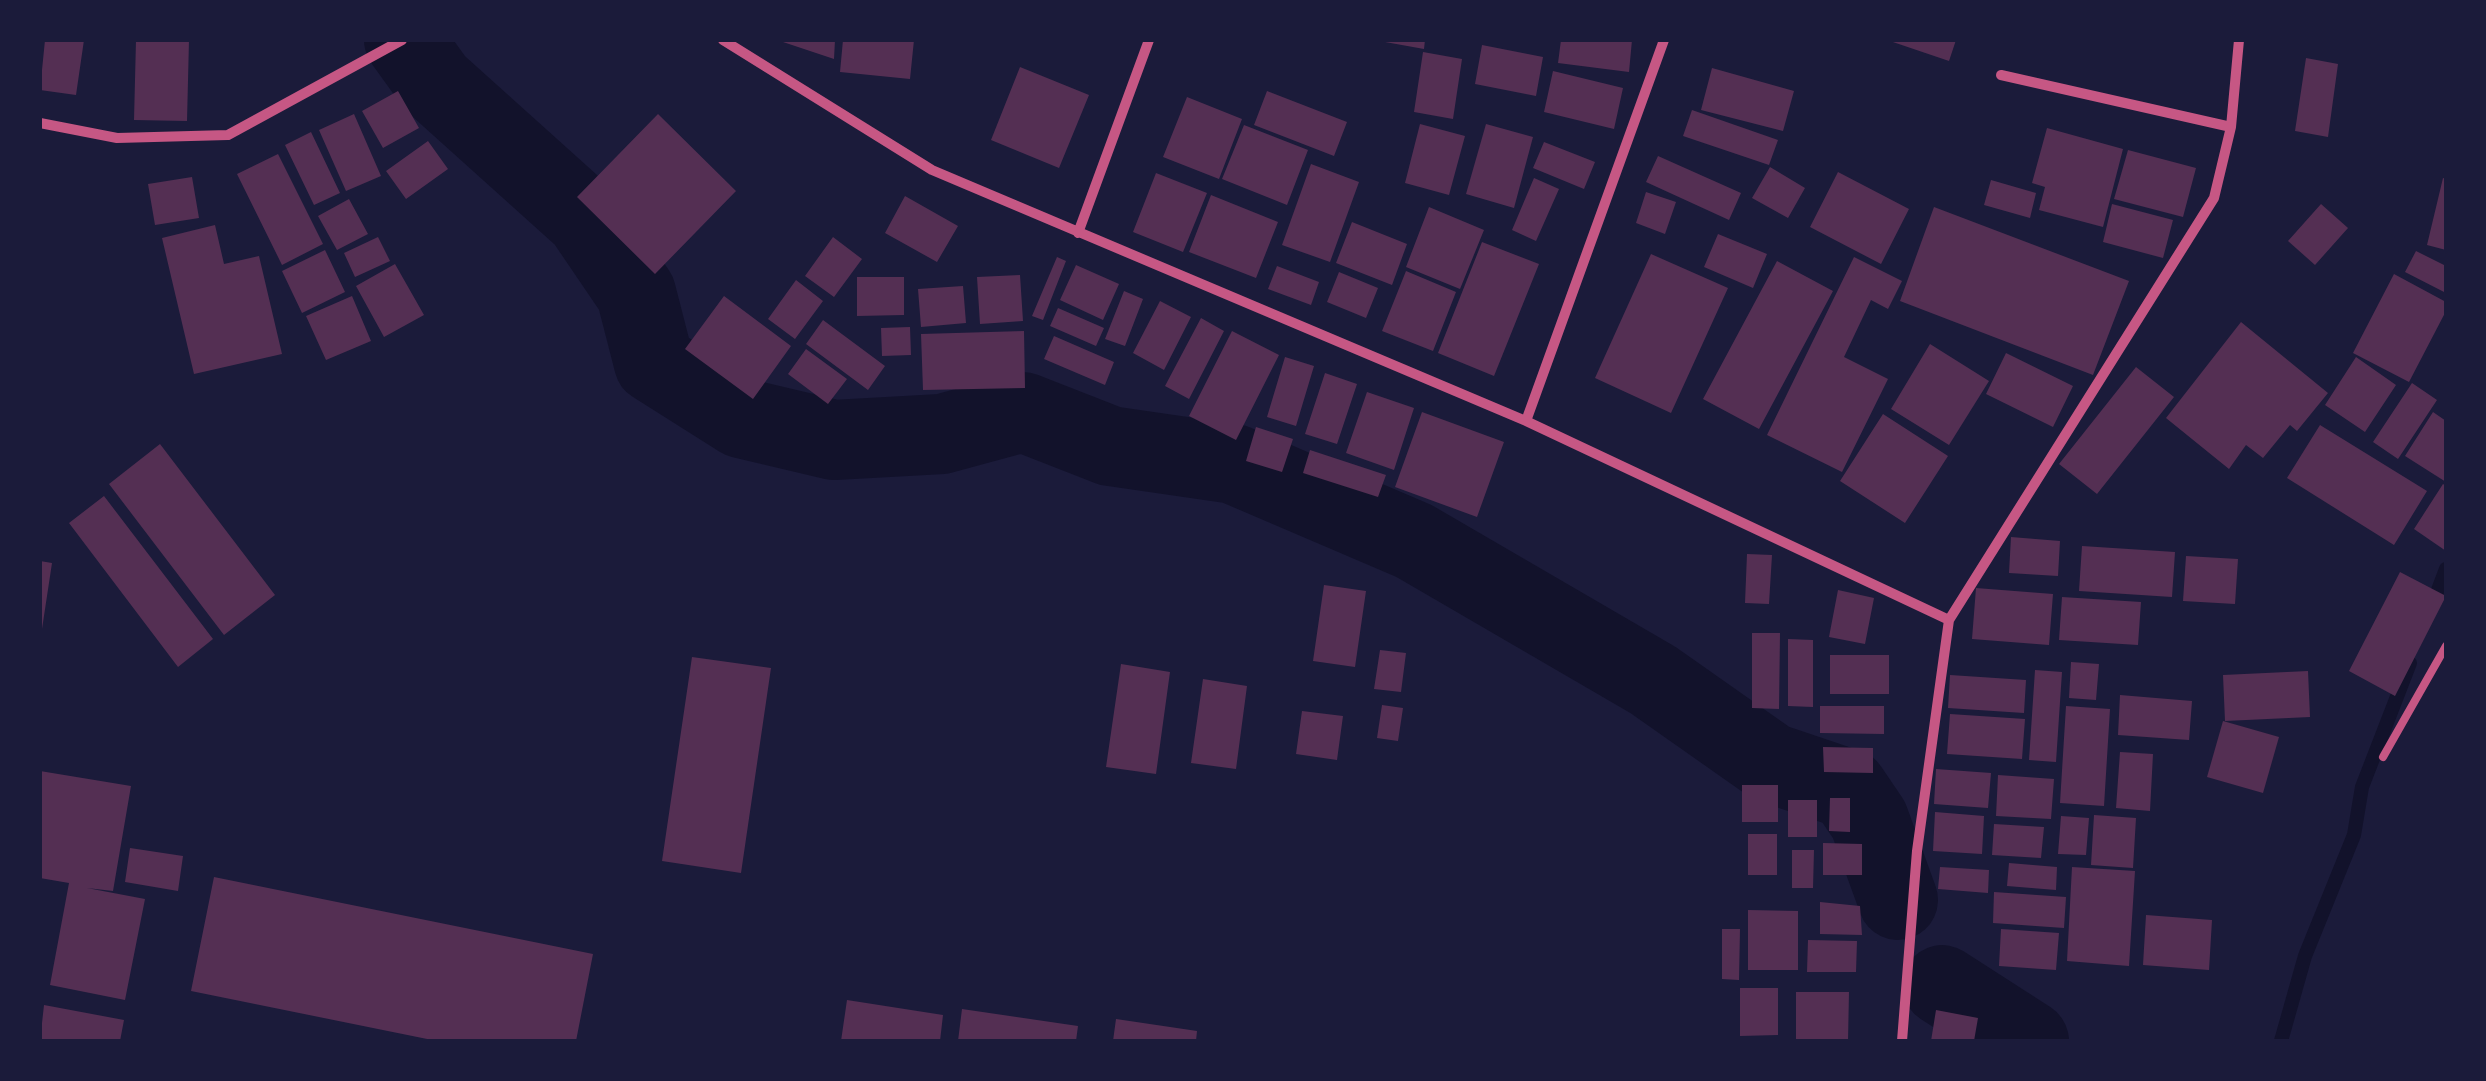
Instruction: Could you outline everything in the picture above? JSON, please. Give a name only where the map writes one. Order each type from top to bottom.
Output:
[{"type":"street","points":[[40,123],[117,138],[228,135],[402,40]]},
{"type":"street","points":[[723,40],[932,170],[1526,422],[1949,620]]},
{"type":"street","points":[[1078,233],[1149,40]]},
{"type":"street","points":[[1526,422],[1664,40]]},
{"type":"street","points":[[1902,1041],[1918,850],[1949,620],[2214,198],[2231,126],[2240,40]]},
{"type":"street","points":[[2001,74],[2231,126]]},
{"type":"lane","points":[[2383,757],[2446,646]]},
{"type":"building","points":[[45,40],[84,40],[76,95],[40,90]]},
{"type":"building","points":[[136,40],[189,40],[187,121],[134,120]]},
{"type":"building","points":[[835,40],[834,59],[780,41]]},
{"type":"building","points":[[843,40],[914,40],[910,79],[840,72]]},
{"type":"building","points":[[1374,40],[1425,40],[1424,49]]},
{"type":"building","points":[[1561,40],[1632,40],[1629,72],[1558,63]]},
{"type":"building","points":[[1887,40],[1956,40],[1949,61]]},
{"type":"building","points":[[1482,45],[1543,57],[1536,96],[1475,84]]},
{"type":"building","points":[[1423,52],[1462,59],[1453,119],[1414,112]]},
{"type":"building","points":[[2306,58],[2338,64],[2328,137],[2295,131]]},
{"type":"building","points":[[1020,67],[1089,95],[1059,168],[991,140]]},
{"type":"building","points":[[1712,68],[1794,91],[1783,131],[1701,110]]},
{"type":"building","points":[[1553,71],[1623,88],[1614,129],[1544,112]]},
{"type":"building","points":[[398,91],[419,128],[383,148],[362,111]]},
{"type":"building","points":[[1267,91],[1347,122],[1334,156],[1254,125]]},
{"type":"building","points":[[1187,97],[1242,119],[1219,179],[1163,157]]},
{"type":"building","points":[[1692,110],[1778,140],[1769,165],[1683,136]]},
{"type":"building","points":[[354,114],[381,176],[346,191],[319,130]]},
{"type":"building","points":[[658,114],[736,191],[655,274],[577,197]]},
{"type":"building","points":[[1420,124],[1465,136],[1449,195],[1405,183]]},
{"type":"building","points":[[1486,124],[1533,137],[1514,208],[1466,194]]},
{"type":"building","points":[[1244,125],[1308,150],[1287,205],[1222,179]]},
{"type":"building","points":[[2047,128],[2123,149],[2103,227],[2039,210],[2045,187],[2032,183]]},
{"type":"building","points":[[311,132],[340,193],[314,205],[285,145]]},
{"type":"building","points":[[428,141],[448,169],[406,199],[386,171]]},
{"type":"building","points":[[1544,142],[1595,162],[1584,189],[1533,168]]},
{"type":"building","points":[[2128,150],[2196,168],[2183,217],[2114,199]]},
{"type":"building","points":[[278,154],[323,244],[282,265],[237,174]]},
{"type":"building","points":[[1658,156],[1741,193],[1729,220],[1646,182]]},
{"type":"building","points":[[1311,164],[1359,182],[1330,262],[1282,245]]},
{"type":"building","points":[[1770,167],[1805,188],[1788,218],[1752,198]]},
{"type":"building","points":[[1838,172],[1909,209],[1881,264],[1810,227]]},
{"type":"building","points":[[1156,173],[1207,193],[1183,252],[1133,232]]},
{"type":"building","points":[[192,177],[199,218],[155,225],[148,184]]},
{"type":"building","points":[[1534,178],[1559,189],[1536,241],[1512,230]]},
{"type":"building","points":[[2443,178],[2446,179],[2446,250],[2427,245]]},
{"type":"building","points":[[1991,180],[2036,193],[2030,218],[1984,205]]},
{"type":"building","points":[[1646,192],[1676,202],[1665,234],[1636,223]]},
{"type":"building","points":[[1211,195],[1278,222],[1256,278],[1189,252]]},
{"type":"building","points":[[905,196],[958,226],[937,262],[885,233]]},
{"type":"building","points":[[349,199],[368,234],[337,250],[318,216]]},
{"type":"building","points":[[2112,204],[2173,220],[2163,258],[2103,242]]},
{"type":"building","points":[[2321,204],[2348,228],[2315,265],[2288,241]]},
{"type":"building","points":[[1429,207],[1484,230],[1460,289],[1406,267]]},
{"type":"building","points":[[1934,207],[2129,281],[2093,375],[1900,301]]},
{"type":"building","points":[[1352,222],[1407,244],[1392,285],[1336,263]]},
{"type":"building","points":[[215,225],[224,264],[259,256],[282,354],[194,374],[162,238]]},
{"type":"building","points":[[1718,234],[1767,254],[1753,288],[1704,267]]},
{"type":"building","points":[[378,237],[390,261],[355,277],[344,253]]},
{"type":"building","points":[[833,237],[862,259],[834,297],[805,276]]},
{"type":"building","points":[[1482,242],[1539,264],[1494,376],[1438,353]]},
{"type":"building","points":[[325,250],[345,292],[302,313],[282,271]]},
{"type":"building","points":[[2416,251],[2446,266],[2446,293],[2405,272]]},
{"type":"building","points":[[1651,254],[1728,288],[1671,413],[1595,378]]},
{"type":"building","points":[[1057,257],[1066,261],[1043,320],[1032,316]]},
{"type":"building","points":[[1854,257],[1902,281],[1888,309],[1871,300],[1844,357],[1888,379],[1842,472],[1767,435]]},
{"type":"building","points":[[1777,261],[1833,291],[1759,429],[1703,399]]},
{"type":"building","points":[[395,264],[424,315],[384,337],[356,286]]},
{"type":"building","points":[[1076,265],[1119,284],[1103,320],[1060,300]]},
{"type":"building","points":[[1277,266],[1319,282],[1311,305],[1268,289]]},
{"type":"building","points":[[1406,271],[1456,292],[1433,351],[1382,331]]},
{"type":"building","points":[[1339,272],[1378,288],[1366,318],[1327,302]]},
{"type":"building","points":[[2394,274],[2446,302],[2446,311],[2409,382],[2353,353]]},
{"type":"building","points":[[1020,275],[1023,321],[980,324],[977,277]]},
{"type":"building","points":[[857,277],[904,277],[904,315],[857,316]]},
{"type":"building","points":[[796,280],[823,301],[795,339],[768,319]]},
{"type":"building","points":[[963,286],[966,323],[921,327],[918,289]]},
{"type":"building","points":[[1124,291],[1143,299],[1125,346],[1105,339]]},
{"type":"building","points":[[352,296],[371,341],[326,360],[306,316]]},
{"type":"building","points":[[724,296],[791,346],[753,399],[685,349]]},
{"type":"building","points":[[1160,301],[1191,317],[1164,370],[1133,353]]},
{"type":"building","points":[[1058,308],[1104,328],[1096,346],[1050,326]]},
{"type":"building","points":[[1201,318],[1224,331],[1189,399],[1165,386]]},
{"type":"building","points":[[823,320],[885,366],[868,390],[806,344]]},
{"type":"building","points":[[2241,322],[2328,393],[2297,431],[2290,425],[2263,458],[2246,445],[2229,469],[2166,418]]},
{"type":"building","points":[[910,327],[911,355],[882,356],[881,328]]},
{"type":"building","points":[[1024,331],[1025,388],[923,390],[921,334]]},
{"type":"building","points":[[1232,331],[1279,355],[1236,440],[1189,416]]},
{"type":"building","points":[[1054,336],[1114,362],[1105,385],[1044,359]]},
{"type":"building","points":[[1930,344],[1989,381],[1949,445],[1891,409]]},
{"type":"building","points":[[806,349],[847,379],[828,404],[788,374]]},
{"type":"building","points":[[2006,353],[2073,386],[2053,427],[1986,394]]},
{"type":"building","points":[[1285,357],[1314,366],[1296,426],[1267,417]]},
{"type":"building","points":[[2356,357],[2396,385],[2365,432],[2325,405]]},
{"type":"building","points":[[2136,367],[2174,397],[2097,494],[2059,464]]},
{"type":"building","points":[[1325,373],[1357,384],[1337,444],[1305,434]]},
{"type":"building","points":[[2412,383],[2437,400],[2398,459],[2373,442]]},
{"type":"building","points":[[1367,392],[1414,408],[1394,470],[1346,453]]},
{"type":"building","points":[[1422,412],[1504,442],[1477,517],[1395,487]]},
{"type":"building","points":[[2433,412],[2446,421],[2446,482],[2405,456]]},
{"type":"building","points":[[1883,414],[1948,456],[1905,523],[1840,481]]},
{"type":"building","points":[[2320,425],[2427,491],[2394,545],[2287,478]]},
{"type":"building","points":[[1256,427],[1293,439],[1282,472],[1246,461]]},
{"type":"building","points":[[160,444],[275,595],[224,635],[109,484]]},
{"type":"building","points":[[1310,450],[1386,475],[1378,497],[1303,473]]},
{"type":"building","points":[[2443,484],[2446,486],[2446,551],[2414,529]]},
{"type":"building","points":[[104,496],[213,639],[178,667],[69,523]]},
{"type":"building","points":[[2011,537],[2060,541],[2058,576],[2009,573]]},
{"type":"building","points":[[2082,546],[2175,552],[2172,597],[2079,591]]},
{"type":"building","points":[[1747,554],[1772,555],[1769,604],[1745,603]]},
{"type":"building","points":[[2186,556],[2238,559],[2235,604],[2183,601]]},
{"type":"building","points":[[40,561],[52,563],[42,629],[40,629]]},
{"type":"building","points":[[2400,572],[2446,596],[2395,696],[2349,671]]},
{"type":"building","points":[[1324,585],[1366,591],[1355,667],[1313,661]]},
{"type":"building","points":[[1976,588],[2053,594],[2049,645],[1972,639]]},
{"type":"building","points":[[1838,590],[1874,598],[1865,644],[1829,637]]},
{"type":"building","points":[[2062,597],[2141,602],[2138,645],[2059,640]]},
{"type":"building","points":[[1752,633],[1780,633],[1779,709],[1752,708]]},
{"type":"building","points":[[1788,639],[1813,640],[1813,707],[1788,706]]},
{"type":"building","points":[[1380,650],[1406,653],[1401,692],[1374,689]]},
{"type":"building","points":[[1830,655],[1889,655],[1889,694],[1830,694]]},
{"type":"building","points":[[692,657],[771,668],[741,873],[662,861]]},
{"type":"building","points":[[2071,662],[2099,664],[2096,700],[2069,698]]},
{"type":"building","points":[[1121,664],[1170,672],[1156,774],[1106,767]]},
{"type":"building","points":[[2035,670],[2062,672],[2056,762],[2029,760]]},
{"type":"building","points":[[2308,671],[2310,717],[2225,721],[2223,675]]},
{"type":"building","points":[[1950,675],[2026,680],[2024,713],[1948,708]]},
{"type":"building","points":[[1203,679],[1247,686],[1236,769],[1191,763]]},
{"type":"building","points":[[2120,695],[2192,701],[2189,740],[2118,735]]},
{"type":"building","points":[[1382,705],[1403,708],[1398,741],[1377,738]]},
{"type":"building","points":[[1820,706],[1884,706],[1884,734],[1820,733]]},
{"type":"building","points":[[2066,706],[2110,709],[2104,806],[2060,803]]},
{"type":"building","points":[[1302,711],[1343,716],[1337,760],[1296,754]]},
{"type":"building","points":[[1950,714],[2025,719],[2022,759],[1947,754]]},
{"type":"building","points":[[2223,721],[2279,737],[2263,793],[2207,777]]},
{"type":"building","points":[[1823,747],[1873,748],[1873,773],[1824,772]]},
{"type":"building","points":[[2120,752],[2153,754],[2150,811],[2116,808]]},
{"type":"building","points":[[1936,769],[1991,773],[1988,808],[1934,804]]},
{"type":"building","points":[[40,771],[131,786],[113,891],[87,888],[145,899],[125,1000],[50,985],[69,883],[40,878]]},
{"type":"building","points":[[1998,775],[2054,779],[2051,819],[1996,816]]},
{"type":"building","points":[[1742,785],[1778,785],[1778,822],[1742,822]]},
{"type":"building","points":[[1830,798],[1850,798],[1850,832],[1829,831]]},
{"type":"building","points":[[1788,800],[1817,800],[1817,837],[1788,837]]},
{"type":"building","points":[[1935,812],[1984,816],[1982,854],[1933,851]]},
{"type":"building","points":[[2094,815],[2136,818],[2133,868],[2091,865]]},
{"type":"building","points":[[2061,816],[2089,818],[2086,855],[2058,854]]},
{"type":"building","points":[[1994,824],[2044,827],[2041,858],[1992,855]]},
{"type":"building","points":[[1748,834],[1777,834],[1777,875],[1748,875]]},
{"type":"building","points":[[1823,843],[1862,844],[1862,875],[1823,875]]},
{"type":"building","points":[[130,848],[183,856],[178,891],[125,882]]},
{"type":"building","points":[[1792,850],[1814,850],[1813,888],[1792,888]]},
{"type":"building","points":[[2009,863],[2057,867],[2056,890],[2007,886]]},
{"type":"building","points":[[1940,867],[1989,870],[1988,893],[1938,889]]},
{"type":"building","points":[[2072,867],[2135,871],[2129,966],[2067,961]]},
{"type":"building","points":[[214,877],[593,954],[576,1041],[437,1041],[191,991]]},
{"type":"building","points":[[1994,892],[2066,897],[2064,928],[1993,923]]},
{"type":"building","points":[[1820,902],[1860,906],[1862,935],[1820,934]]},
{"type":"building","points":[[1748,910],[1798,911],[1798,970],[1748,970]]},
{"type":"building","points":[[2146,915],[2212,920],[2209,970],[2143,965]]},
{"type":"building","points":[[1722,929],[1740,929],[1739,980],[1722,979]]},
{"type":"building","points":[[2001,929],[2059,933],[2056,970],[1999,966]]},
{"type":"building","points":[[1808,940],[1857,941],[1856,972],[1807,972]]},
{"type":"building","points":[[1740,988],[1778,988],[1778,1035],[1740,1036]]},
{"type":"building","points":[[1796,992],[1849,992],[1848,1041],[1796,1041]]},
{"type":"building","points":[[847,1000],[943,1015],[940,1041],[841,1041]]},
{"type":"building","points":[[44,1005],[124,1020],[120,1041],[40,1041]]},
{"type":"building","points":[[962,1009],[1078,1026],[1076,1041],[958,1041]]},
{"type":"building","points":[[1936,1010],[1978,1018],[1974,1041],[1931,1041]]},
{"type":"building","points":[[1116,1019],[1197,1031],[1196,1041],[1113,1041]]},
{"type":"waterway","points":[[404,40],[435,83],[585,218],[636,293],[654,363],[741,418],[834,440],[942,434],[1023,412],[1110,446],[1234,464],[1414,541],[1653,680],[1771,763],[1848,789],[1869,820],[1898,900]]},
{"type":"waterway","points":[[2432,606],[2446,569]]},
{"type":"waterway","points":[[2281,1041],[2305,956],[2354,835],[2362,787],[2410,663]]},
{"type":"waterway","points":[[1942,985],[2029,1041]]}]
